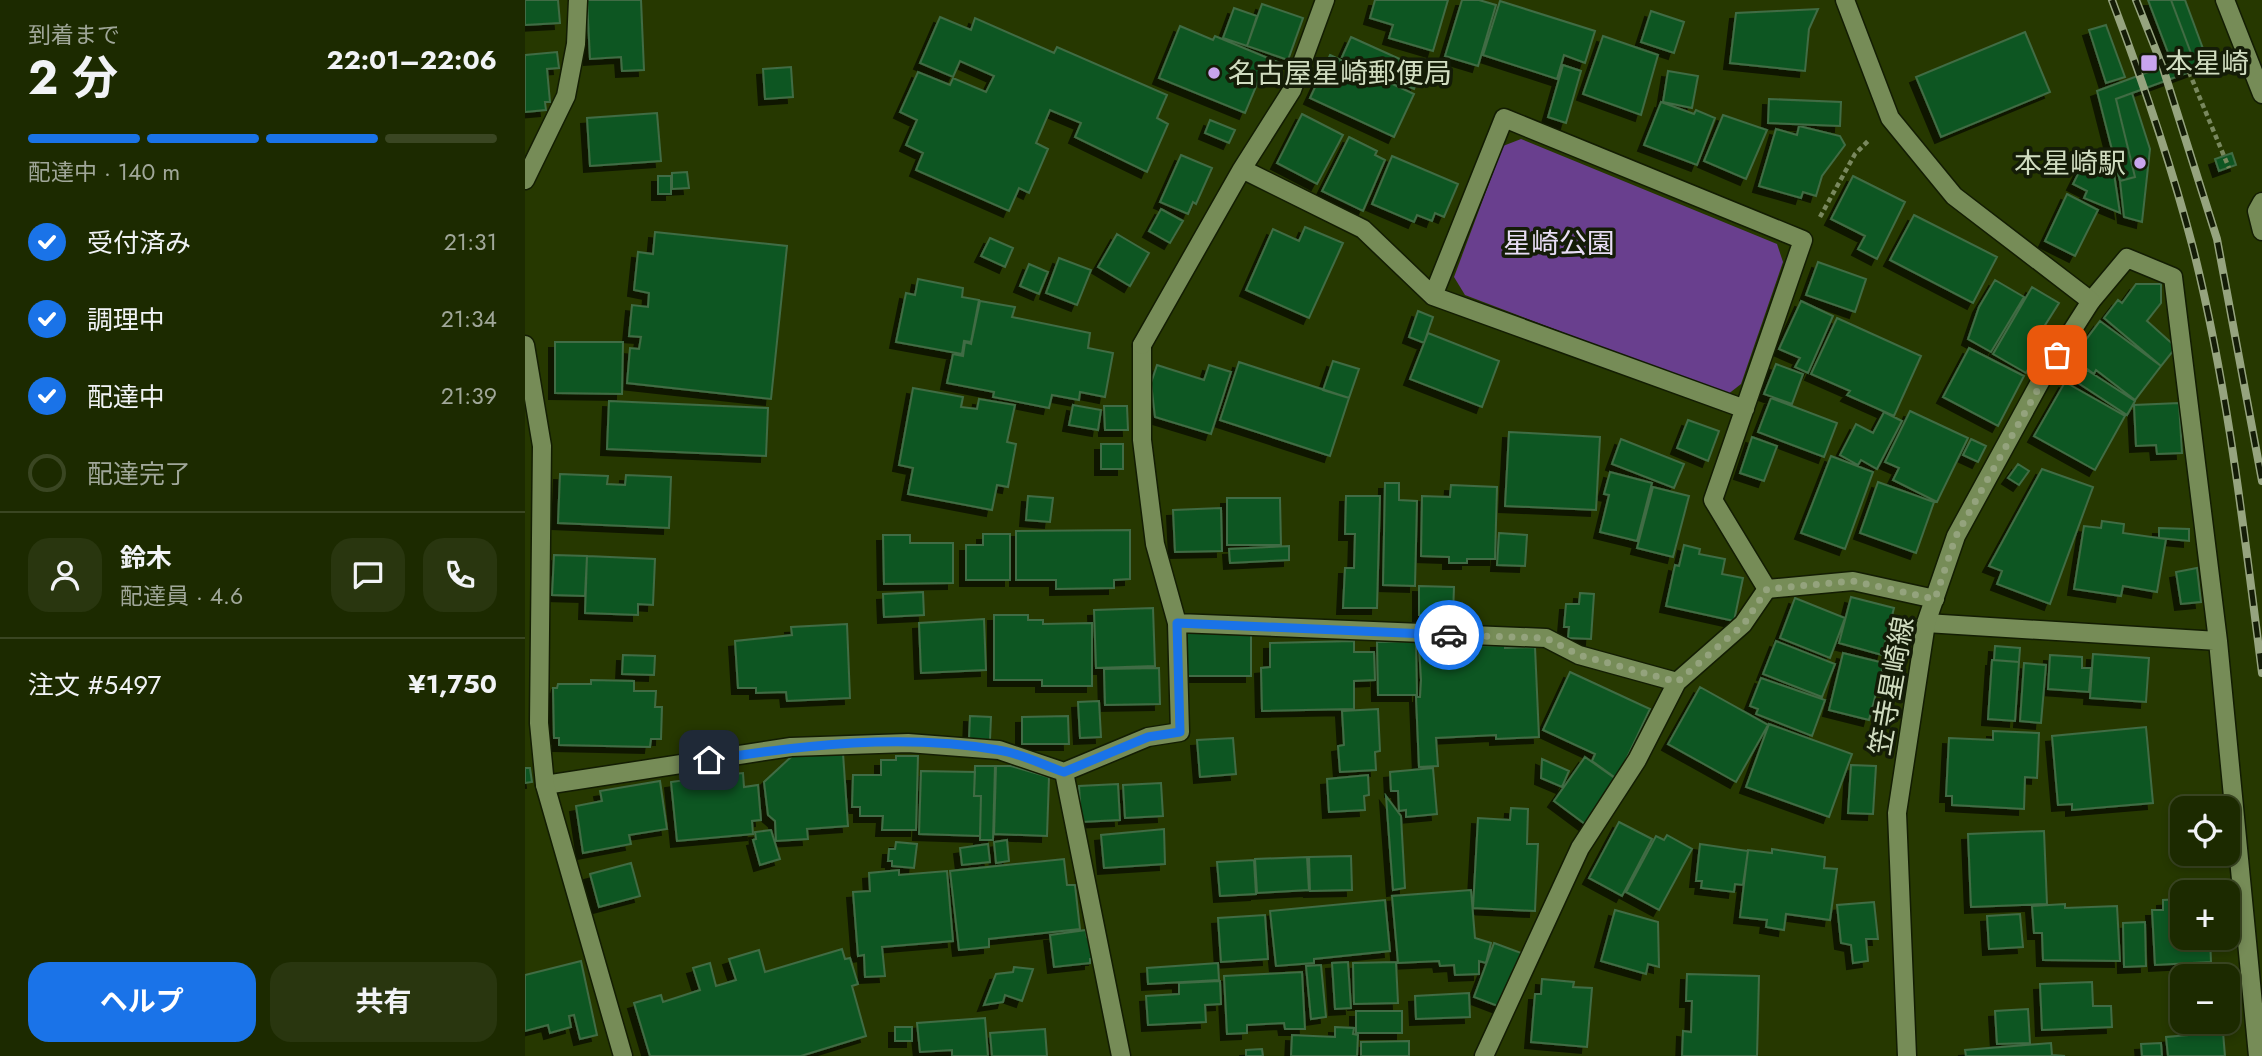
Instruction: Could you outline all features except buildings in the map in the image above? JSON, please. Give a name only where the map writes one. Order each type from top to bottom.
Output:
[{"type":"street","points":[[525,180],[566,96],[576,44],[578,0]]},
{"type":"street","points":[[545,785],[791,747],[908,743],[999,750],[1064,772],[1148,737],[1180,732],[1177,623],[1156,544],[1144,453],[1142,345],[1242,169],[1292,90],[1325,0]]},
{"type":"street","points":[[1845,0],[1891,118],[1954,196],[2091,301]]},
{"type":"street","points":[[2225,0],[2262,94]]},
{"type":"street","points":[[1433,296],[1504,118],[1803,240],[1713,500],[1767,589]]},
{"type":"street","points":[[1242,169],[1363,229],[1433,296],[1745,410]]},
{"type":"street","points":[[2262,202],[2257,211],[2262,231]]},
{"type":"street","name":"笠寺星崎線","points":[[1907,1056],[1896,813],[1926,623],[1956,536],[2045,373],[2091,301],[2127,258],[2173,277],[2218,641]]},
{"type":"street","points":[[525,345],[542,446],[532,724],[545,785],[623,1056]]},
{"type":"street","points":[[1767,589],[1853,581],[1935,599]]},
{"type":"street","points":[[1484,1056],[1580,848],[1637,760],[1677,682],[1744,624],[1767,589]]},
{"type":"street","points":[[1177,623],[1546,638],[1579,655],[1677,682]]},
{"type":"street","points":[[1926,623],[2218,641],[2258,1056]]},
{"type":"street","points":[[1064,772],[1121,1056]]},
{"type":"path","points":[[2189,72],[2229,168]]},
{"type":"path","points":[[1803,240],[1814,228],[1855,154],[1891,118]]},
{"type":"green space","name":"星崎公園","points":[[1521,139],[1777,244],[1783,262],[1741,384],[1727,395],[1465,295],[1454,277],[1503,146]]},
{"type":"railway","points":[[2112,0],[2166,154],[2205,300],[2234,459],[2262,673]]},
{"type":"railway","points":[[2136,0],[2163,68],[2217,239],[2262,481]]},
{"type":"way so far","points":[[1449,635],[1546,638],[1579,655],[1677,682],[1744,624],[1767,589],[1853,581],[1935,599],[1956,536],[2057,355]]},
{"type":"place","name":"本星崎","points":[[2149,63]]},
{"type":"place","name":"名古屋星崎郵便局","points":[[1214,73]]},
{"type":"place","name":"本星崎駅","points":[[2140,163]]},
{"type":"route","points":[[709,760],[791,747],[908,743],[999,750],[1064,772],[1148,737],[1180,732],[1177,623],[1449,635]]}]
